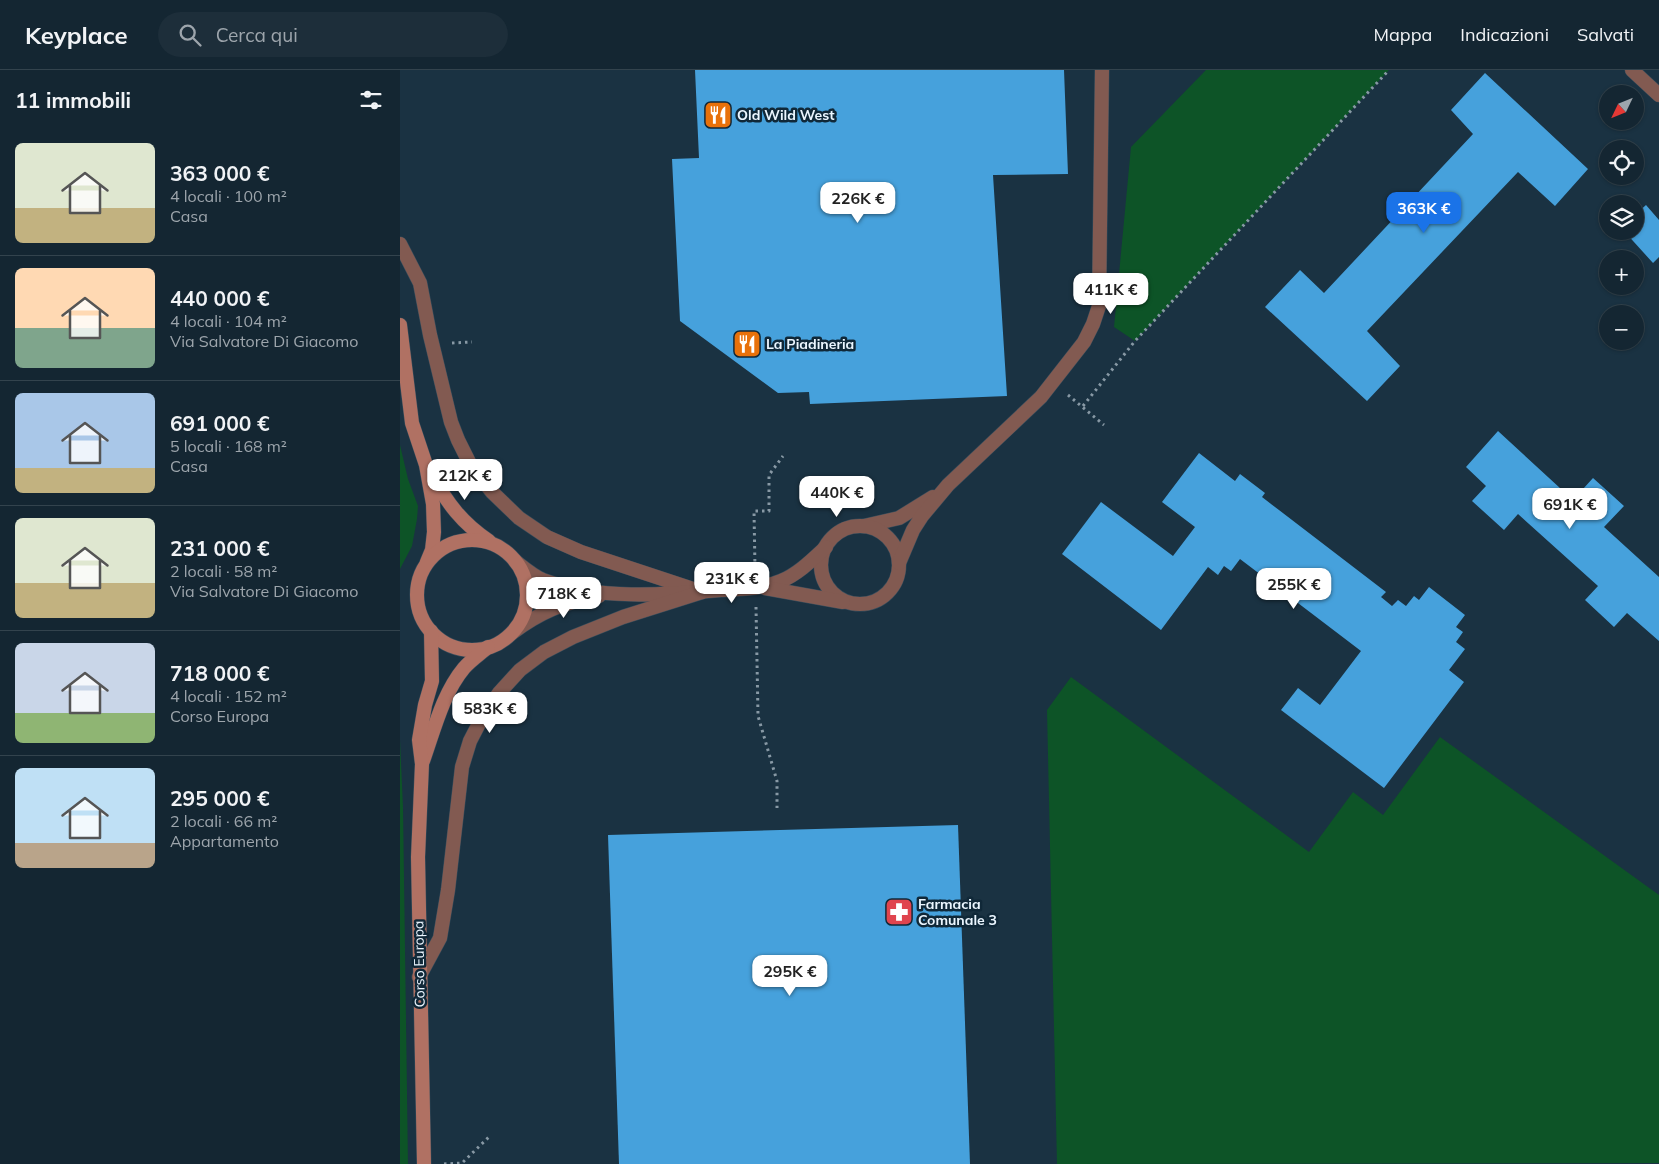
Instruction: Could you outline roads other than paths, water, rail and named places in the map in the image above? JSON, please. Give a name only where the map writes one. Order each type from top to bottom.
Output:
[{"type":"main road","points":[[400,325],[412,423],[426,465],[432,504],[434,532],[432,550],[420,577],[417,591],[421,612],[431,631],[440,639],[458,648],[476,650],[488,647],[501,642],[520,623],[525,611],[527,598],[522,572],[506,552],[461,519],[447,501],[426,465]]},
{"type":"main road","points":[[427,564],[437,552],[450,544],[466,540],[481,540],[496,545]]},
{"type":"main road","name":"Corso Europa","points":[[424,1164],[419,978],[418,856],[422,764],[419,740],[425,705],[432,681],[431,631]]},
{"type":"main road","name":"Corso Europa","points":[[422,764],[439,715],[458,676],[466,666],[488,647]]},
{"type":"street","points":[[899,563],[913,530],[944,490],[1041,396],[1084,342],[1093,324],[1099,306],[1102,70]]},
{"type":"street","points":[[1632,70],[1659,95]]},
{"type":"street","points":[[400,244],[420,283],[430,335],[451,422],[470,464],[492,492],[520,518],[547,537],[581,552],[702,592]]},
{"type":"street","points":[[515,561],[541,579],[574,588],[611,594],[702,592],[758,587],[782,581],[805,567],[834,537],[845,530],[900,518],[944,490]]},
{"type":"street","points":[[758,587],[855,604],[872,602],[887,594],[894,585],[898,574],[897,552],[886,537],[871,528],[860,527]]},
{"type":"street","points":[[826,547],[822,559],[822,571],[826,583],[833,593],[843,600],[855,604]]},
{"type":"street","points":[[419,978],[440,938],[465,758],[470,741],[484,714],[499,693],[520,670],[544,652],[573,637],[623,617],[702,592]]},
{"type":"street","points":[[512,633],[540,614],[560,605],[611,594]]},
{"type":"place","name":"Old Wild West","points":[[718,115]]},
{"type":"place","name":"La Piadineria","points":[[747,344]]},
{"type":"place","name":"Farmacia Comunale 3","points":[[899,912]]}]
